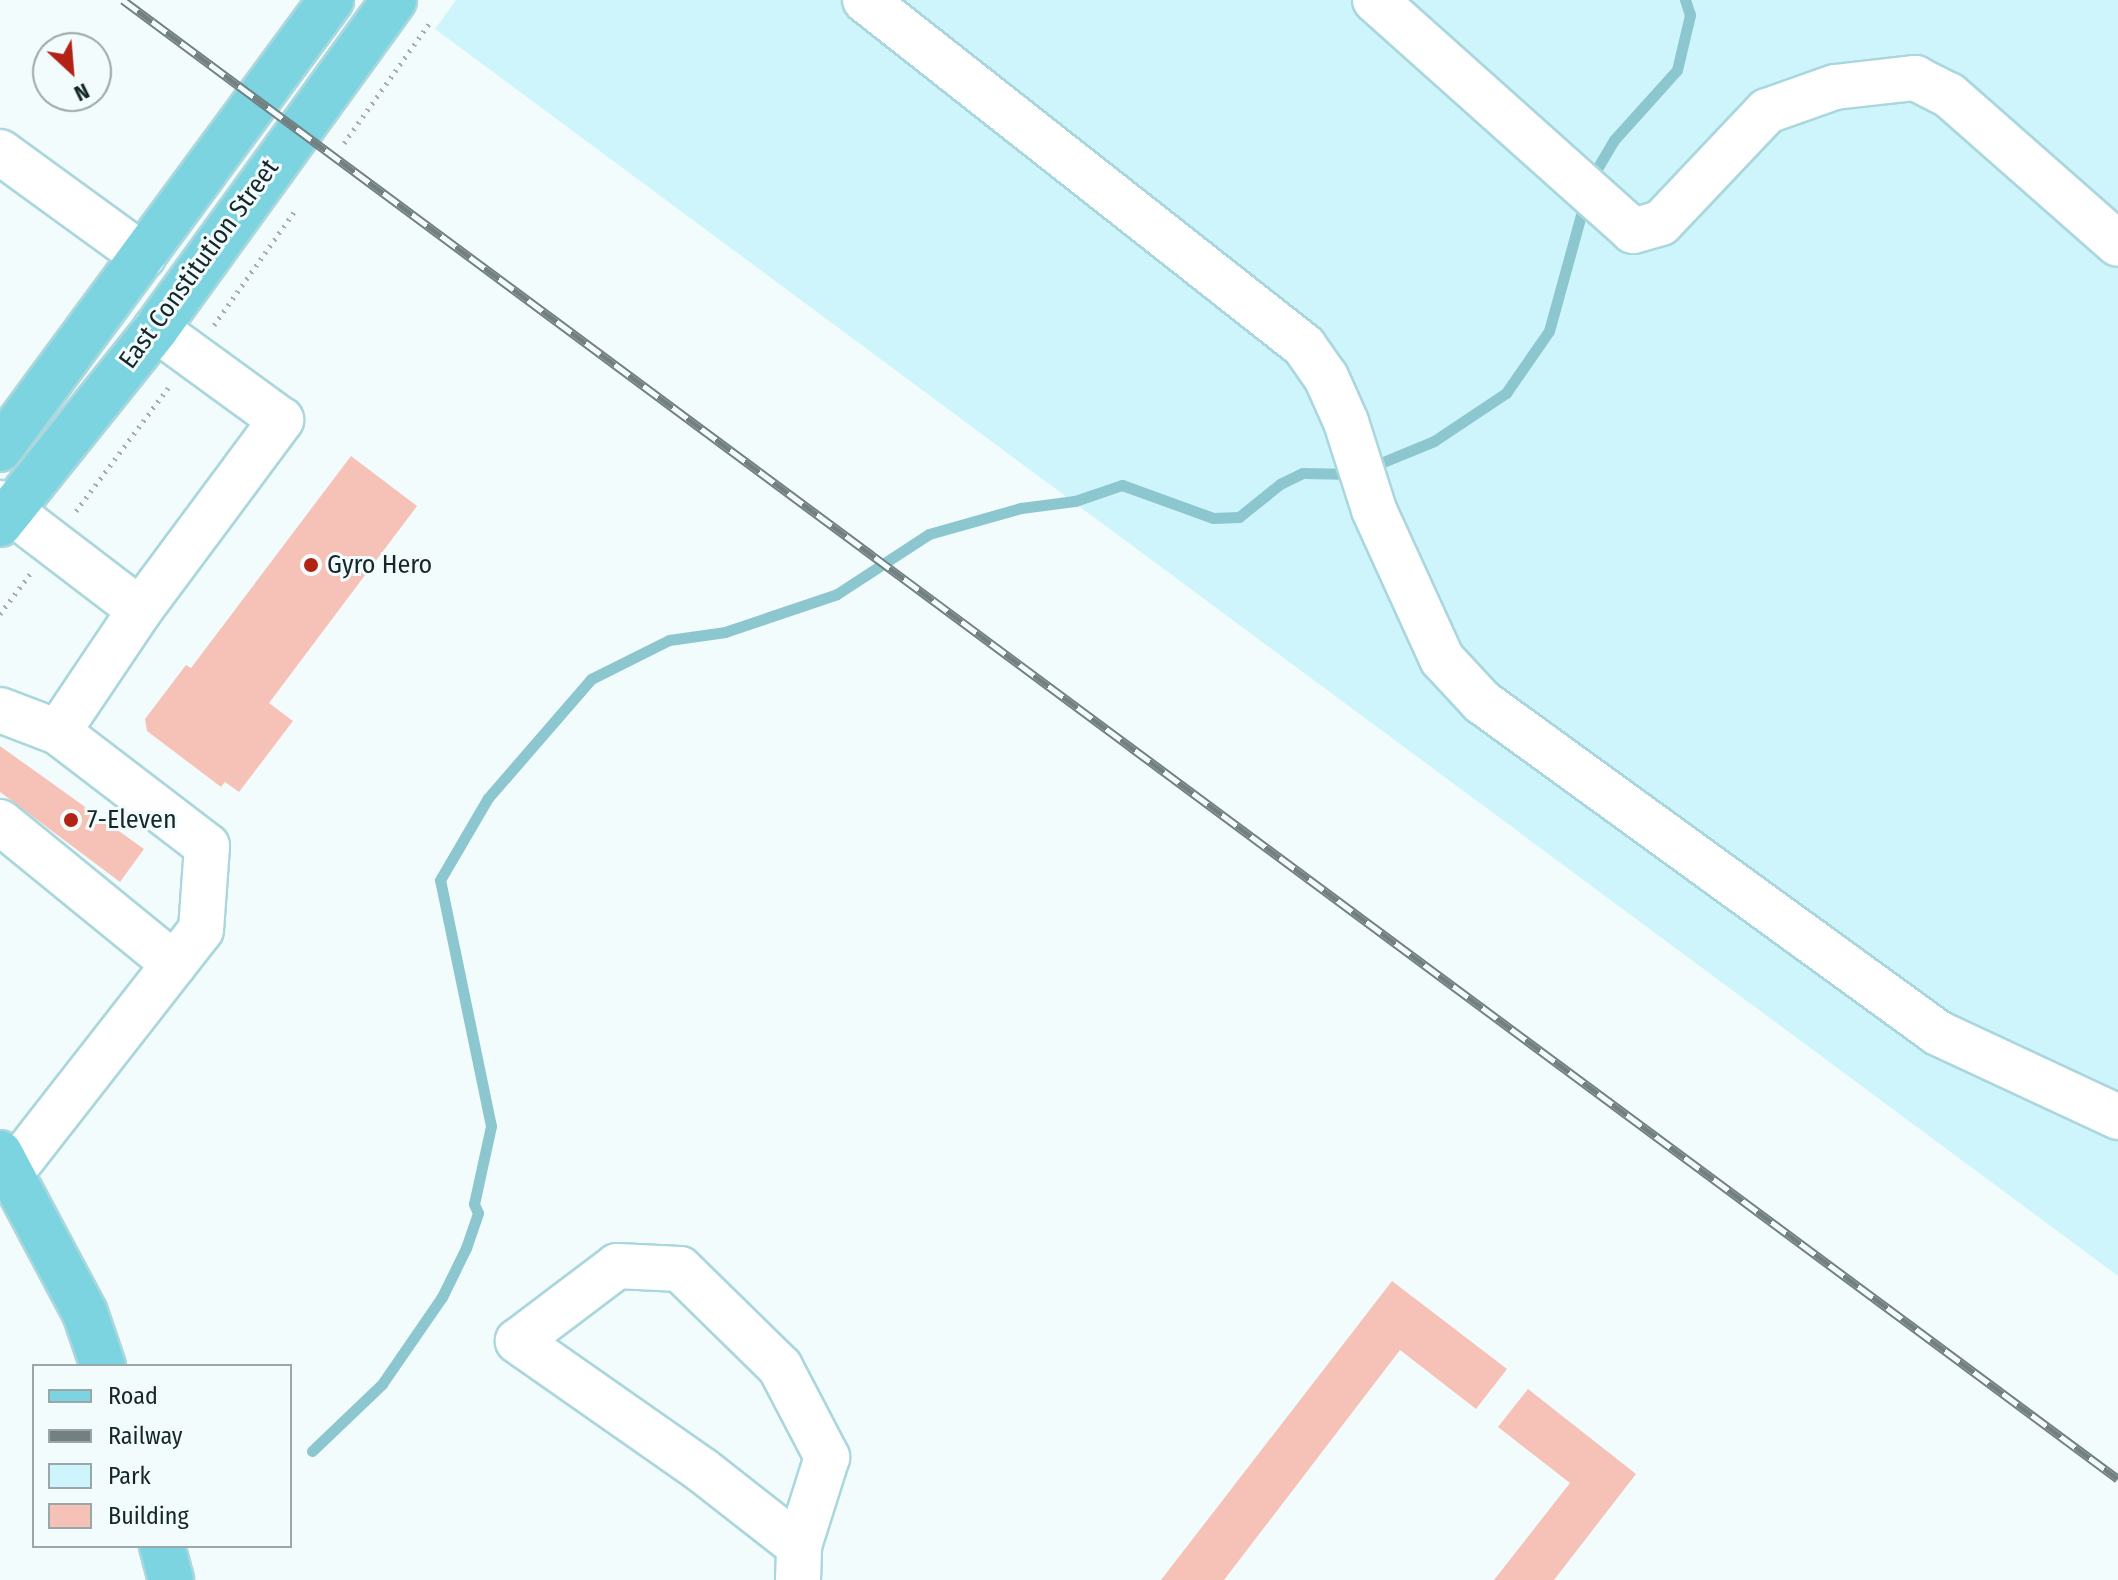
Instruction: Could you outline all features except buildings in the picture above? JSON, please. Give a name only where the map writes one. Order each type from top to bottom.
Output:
[{"type":"main road","name":"East Constitution Street","points":[[0,449],[331,0]]},
{"type":"main road","name":"East Constitution Street","points":[[3,513],[156,329],[394,0]]},
{"type":"main road","points":[[5,1163],[85,1313],[102,1364]]},
{"type":"main road","points":[[163,1548],[171,1580]]},
{"type":"lane","points":[[865,0],[1304,346],[1326,377],[1351,434],[1374,510],[1442,659],[1482,702],[1938,1033],[2118,1117]]},
{"type":"lane","points":[[1375,0],[1633,231],[1651,230],[1767,111],[1835,87],[1915,78],[1949,95],[2118,244]]},
{"type":"lane","points":[[0,152],[143,256]]},
{"type":"lane","points":[[58,732],[140,610],[281,420],[156,329]]},
{"type":"lane","points":[[3,513],[140,610]]},
{"type":"lane","points":[[0,710],[58,732],[207,846],[201,930],[5,1163]]},
{"type":"lane","points":[[0,822],[174,964]]},
{"type":"lane","points":[[617,1266],[680,1269],[780,1367],[827,1457],[798,1563],[702,1470],[518,1341],[617,1266]]},
{"type":"green space","points":[[456,0],[2118,0],[2118,1276],[435,29]]},
{"type":"waterway","points":[[1591,179],[1614,140],[1677,70],[1690,15],[1685,0]]},
{"type":"waterway","points":[[1371,467],[1434,441],[1506,393],[1549,331],[1585,200]]},
{"type":"waterway","points":[[312,1451],[382,1384],[442,1297],[466,1248],[478,1213],[474,1204],[491,1126],[440,880],[488,798],[591,679],[669,640],[725,632],[837,594],[929,534],[1021,508],[1075,501],[1122,485],[1213,518],[1239,517],[1280,484],[1303,473],[1351,474]]},
{"type":"railway","points":[[123,0],[2118,1479]]},
{"type":"place","name":"Gyro Hero","points":[[311,565]]},
{"type":"place","name":"7-Eleven","points":[[71,820]]}]
